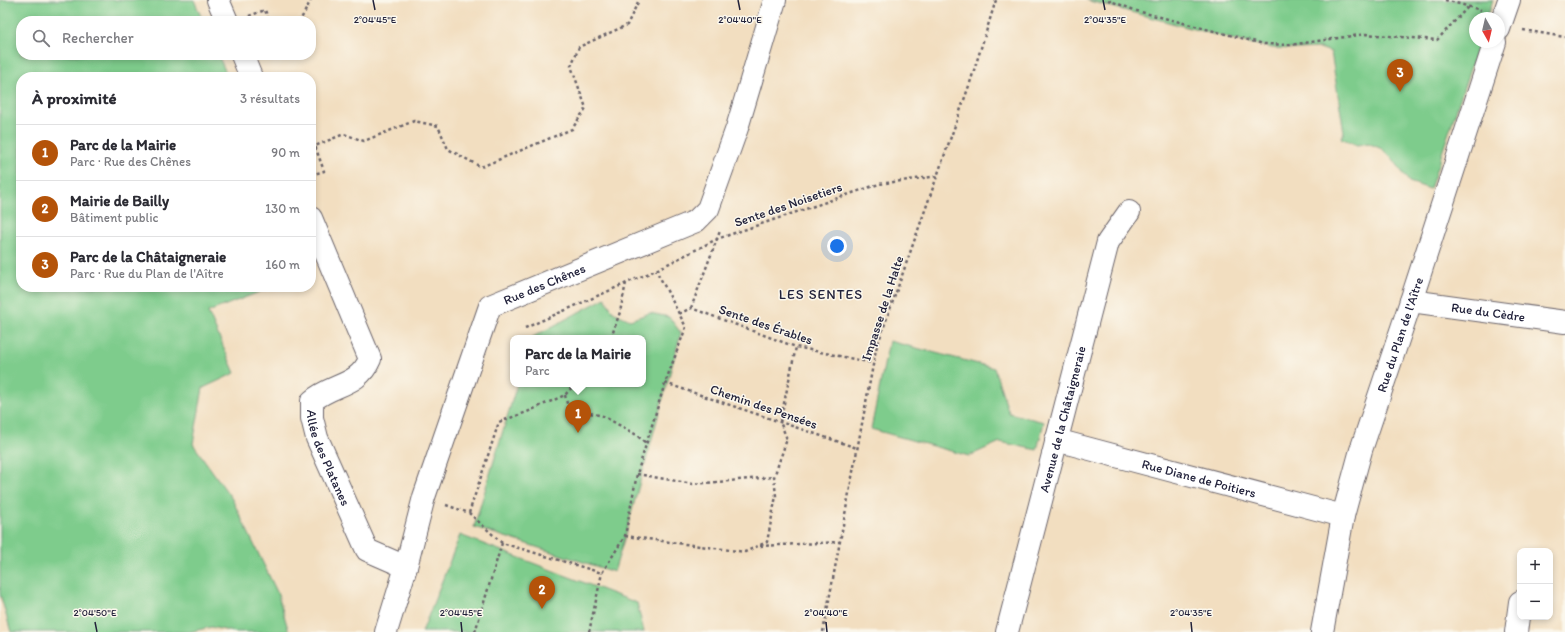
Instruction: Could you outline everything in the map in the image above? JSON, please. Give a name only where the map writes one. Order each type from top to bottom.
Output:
[{"type":"street","points":[[218,0],[232,16]]},
{"type":"street","name":"Rue des Chênes","points":[[386,632],[406,567],[424,497],[490,306],[696,221],[708,209],[737,128],[775,0]]},
{"type":"street","name":"Rue du Plan de l'Aître","points":[[1322,632],[1343,516],[1361,450],[1412,301],[1493,48]]},
{"type":"street","points":[[244,60],[249,72]]},
{"type":"street","name":"Avenue de la Châtaigneraie","points":[[1006,632],[1108,242],[1129,212]]},
{"type":"street","name":"Allée des Platanes","points":[[316,230],[370,359],[366,370],[354,380],[321,393],[312,400],[312,418],[317,438],[366,550],[406,567]]},
{"type":"street","name":"Rue du Cèdre","points":[[1412,301],[1565,322]]},
{"type":"street","name":"Rue Diane de Poitiers","points":[[1056,440],[1343,516]]},
{"type":"street","points":[[1516,632],[1518,620]]},
{"type":"path","points":[[303,16],[311,0]]},
{"type":"path","points":[[316,146],[344,134],[364,141],[414,121],[438,126],[448,149],[481,167],[572,129],[586,108],[571,66],[579,47],[627,25],[639,0]]},
{"type":"path","name":"Impasse de la Halte","points":[[823,632],[876,350],[970,83],[996,0]]},
{"type":"path","points":[[1108,0],[1137,11],[1264,44],[1290,45],[1366,34],[1437,40],[1468,7]]},
{"type":"path","points":[[1445,0],[1490,12]]},
{"type":"path","points":[[247,16],[265,10],[267,16]]},
{"type":"path","points":[[1505,16],[1520,29],[1565,37]]},
{"type":"path","points":[[316,149],[324,171],[316,173]]},
{"type":"path","name":"Sente des Noisetiers","points":[[525,328],[656,270],[717,239],[879,184],[938,176]]},
{"type":"path","points":[[678,314],[690,308],[717,239]]},
{"type":"path","points":[[589,632],[602,573],[625,536],[637,474],[646,443],[665,383],[686,327],[656,270]]},
{"type":"path","points":[[612,335],[620,312],[626,282]]},
{"type":"path","name":"Sente des Érables","points":[[690,308],[796,347],[873,363]]},
{"type":"path","points":[[625,536],[745,552],[767,542],[776,496],[774,477],[787,439],[780,422],[796,347]]},
{"type":"path","name":"Chemin des Pensées","points":[[665,383],[857,448]]},
{"type":"path","points":[[469,513],[499,422],[527,412],[565,395],[573,387]]},
{"type":"path","points":[[565,395],[568,408],[603,416],[635,434],[646,443]]},
{"type":"path","points":[[637,474],[693,484],[774,477]]},
{"type":"path","points":[[424,497],[469,513],[502,543],[602,573]]},
{"type":"path","points":[[758,546],[839,542]]},
{"type":"path","points":[[474,632],[502,543]]},
{"type":"green space","points":[[0,0],[194,0],[201,16],[16,16],[16,60],[220,60],[226,72],[16,72],[16,292],[259,292],[208,312],[235,373],[203,388],[193,444],[232,499],[277,592],[289,632],[234,632],[211,627],[189,632],[11,632],[0,594]]},
{"type":"green space","points":[[1086,0],[1493,0],[1489,12],[1469,12],[1469,48],[1477,48],[1430,189],[1409,182],[1394,160],[1382,149],[1368,143],[1357,145],[1341,138],[1344,132],[1331,52],[1320,48],[1272,48],[1235,40]]},
{"type":"green space","points":[[605,298],[613,312],[630,320],[650,313],[669,317],[681,333],[614,572],[474,527],[516,387],[646,387],[646,335],[537,335]]},
{"type":"green space","points":[[889,341],[994,368],[1009,413],[1044,422],[1037,450],[1000,442],[969,456],[871,429]]},
{"type":"green space","points":[[460,535],[637,603],[644,632],[422,632]]},
{"type":"place","name":"Parc de la Châtaigneraie","points":[[1400,92]]},
{"type":"place","name":"Parc de la Mairie","points":[[578,433]]},
{"type":"place","name":"Mairie de Bailly","points":[[542,609]]},
{"type":"district","name":"LES SENTES","points":[[821,294]]}]
